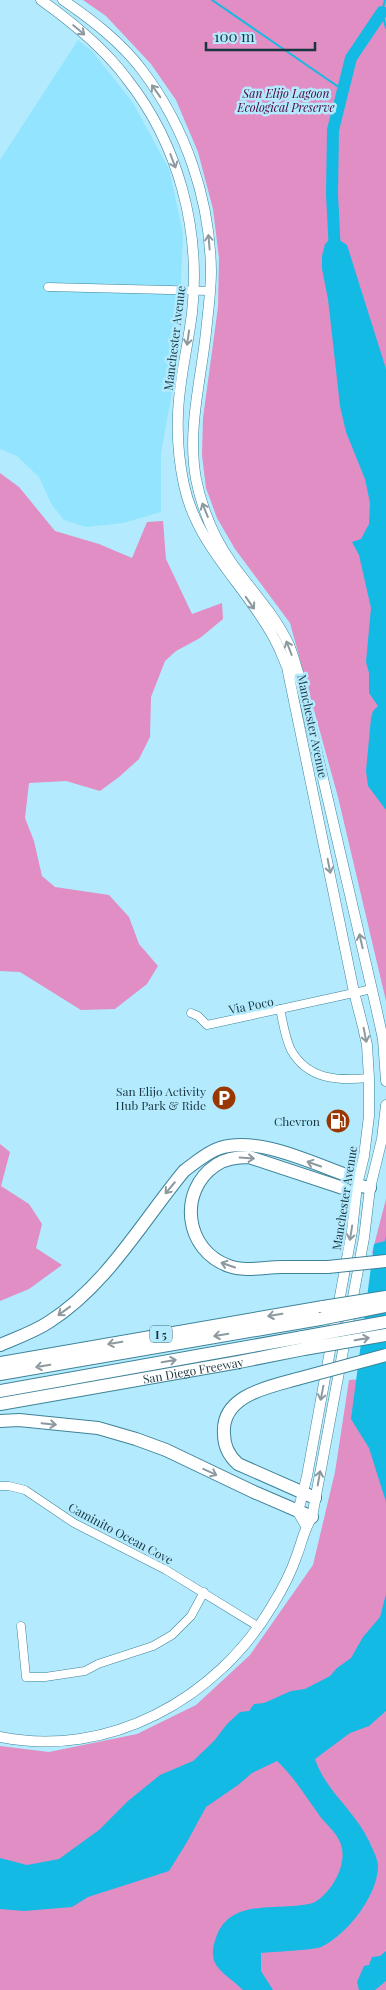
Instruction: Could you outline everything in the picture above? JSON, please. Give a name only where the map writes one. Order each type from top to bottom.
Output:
[{"type":"highway","points":[[0,1345],[48,1322],[76,1302],[103,1275],[184,1171],[200,1158],[219,1148],[246,1144],[265,1147],[349,1176],[358,1185],[370,1188]]},
{"type":"highway","points":[[358,1185],[346,1189],[249,1157],[233,1158],[216,1165],[201,1179],[194,1193],[190,1208],[191,1223],[196,1238],[216,1260],[230,1266],[245,1269],[328,1266],[386,1261]]},
{"type":"highway","name":"I 5","points":[[0,1363],[322,1313],[386,1297]]},
{"type":"highway","points":[[0,1374],[322,1313],[386,1306]]},
{"type":"highway","points":[[0,1391],[304,1343],[386,1322]]},
{"type":"highway","name":"San Diego Freeway","points":[[0,1404],[239,1362],[304,1343],[386,1334]]},
{"type":"highway","points":[[315,1498],[238,1464],[232,1458],[224,1444],[223,1429],[230,1411],[242,1398],[254,1392],[386,1355]]},
{"type":"highway","points":[[0,1422],[19,1420],[98,1428],[136,1439],[166,1450],[298,1512],[309,1521]]},
{"type":"main road","name":"Manchester Avenue","points":[[41,0],[92,40],[127,78],[167,145],[181,182],[192,232],[194,267],[178,415],[179,451],[184,486],[193,515],[211,549],[275,639],[287,667],[354,992],[367,1045],[369,1116],[364,1156],[307,1476],[298,1512]]},
{"type":"main road","name":"Manchester Avenue","points":[[63,0],[92,20],[117,42],[142,69],[169,108],[194,164],[204,207],[211,272],[192,443],[196,477],[202,505],[216,537],[232,564],[269,611],[288,644],[301,684],[383,1039],[386,1081]]},
{"type":"main road","name":"Manchester Avenue","points":[[0,1737],[24,1742],[56,1742],[121,1730],[146,1720],[178,1704],[212,1680],[233,1660],[259,1627],[276,1600],[293,1566],[315,1498],[364,1238],[370,1188],[382,1138],[386,1105]]},
{"type":"street","points":[[48,287],[193,289],[209,291]]},
{"type":"street","points":[[280,1009],[372,989]]},
{"type":"street","name":"Via Poco","points":[[191,1013],[198,1016],[207,1025],[280,1009],[290,1048],[305,1067],[327,1078],[369,1078]]},
{"type":"street","name":"Caminito Ocean Cove","points":[[0,1486],[24,1490],[74,1523],[166,1570],[259,1627]]},
{"type":"street","points":[[21,1626],[26,1677],[45,1677],[85,1671],[98,1664],[153,1646],[172,1635],[191,1616],[204,1592]]},
{"type":"shaded area","points":[[78,40],[92,51],[133,103],[169,169],[183,234],[173,387],[161,453],[161,512],[123,523],[86,527],[64,520],[52,505],[39,477],[17,456],[0,449],[0,160]]},
{"type":"shaded area","points":[[333,236],[347,245],[386,369],[386,810],[368,786],[366,771],[371,718],[373,711],[378,706],[369,693],[369,673],[366,662],[371,608],[359,555],[352,542],[361,539],[369,524],[370,503],[365,479],[346,432],[340,406],[328,299],[322,269],[322,256],[325,244]]},
{"type":"shaded area","points":[[386,1235],[386,1502],[369,1448],[351,1419],[374,1244],[385,1241]]},
{"type":"shaded area","points":[[386,1594],[386,1711],[369,1726],[350,1733],[315,1759],[326,1781],[356,1820],[369,1841],[378,1863],[377,1877],[367,1901],[359,1913],[331,1941],[317,1948],[261,1953],[261,1971],[273,1990],[243,1990],[223,1973],[218,1967],[213,1954],[217,1935],[230,1918],[239,1913],[260,1908],[293,1906],[315,1902],[328,1891],[338,1875],[342,1858],[340,1842],[335,1834],[294,1779],[277,1761],[252,1773],[206,1807],[169,1871],[88,1897],[72,1907],[24,1911],[0,1909],[0,1858],[27,1865],[59,1859],[99,1830],[128,1801],[160,1775],[193,1761],[240,1712],[249,1711],[254,1704],[264,1703],[291,1691],[305,1689],[330,1676],[337,1668],[351,1658],[363,1637],[380,1617]]},
{"type":"shaded area","points":[[386,1951],[386,1981],[375,1990],[359,1990],[357,1982],[364,1966],[369,1965],[372,1957],[380,1956]]},
{"type":"green space","name":"San Elijo Lagoon Ecological Preserve","points":[[83,0],[386,0],[386,1001],[338,797],[290,623],[235,549],[217,518],[206,488],[202,455],[203,418],[218,307],[219,258],[213,209],[198,152],[176,100],[151,64],[106,16]]},
{"type":"green space","points":[[0,473],[19,487],[55,531],[99,544],[132,558],[147,522],[163,521],[166,559],[192,614],[222,603],[223,619],[200,638],[176,651],[165,661],[151,697],[150,737],[139,759],[100,791],[66,781],[29,783],[25,818],[34,841],[42,876],[55,887],[109,895],[129,917],[139,944],[158,966],[147,984],[115,1009],[81,1010],[20,972],[0,971]]},
{"type":"green space","points":[[0,1144],[10,1152],[1,1186],[29,1204],[42,1224],[36,1248],[62,1265],[29,1289],[0,1301]]},
{"type":"green space","points":[[386,1199],[386,1250],[372,1253]]},
{"type":"green space","points":[[386,1377],[386,1990],[0,1990],[0,1746],[49,1752],[137,1734],[196,1705],[250,1655],[313,1565],[335,1472],[349,1380]]},
{"type":"waterway","points":[[212,0],[343,90]]},
{"type":"waterway","points":[[385,0],[382,12],[386,28]]},
{"type":"waterway","points":[[335,253],[332,194],[333,130],[351,58],[382,12]]},
{"type":"place","name":"San Elijo Activity Hub Park & Ride","points":[[224,1098]]},
{"type":"place","name":"Chevron","points":[[338,1121]]}]
